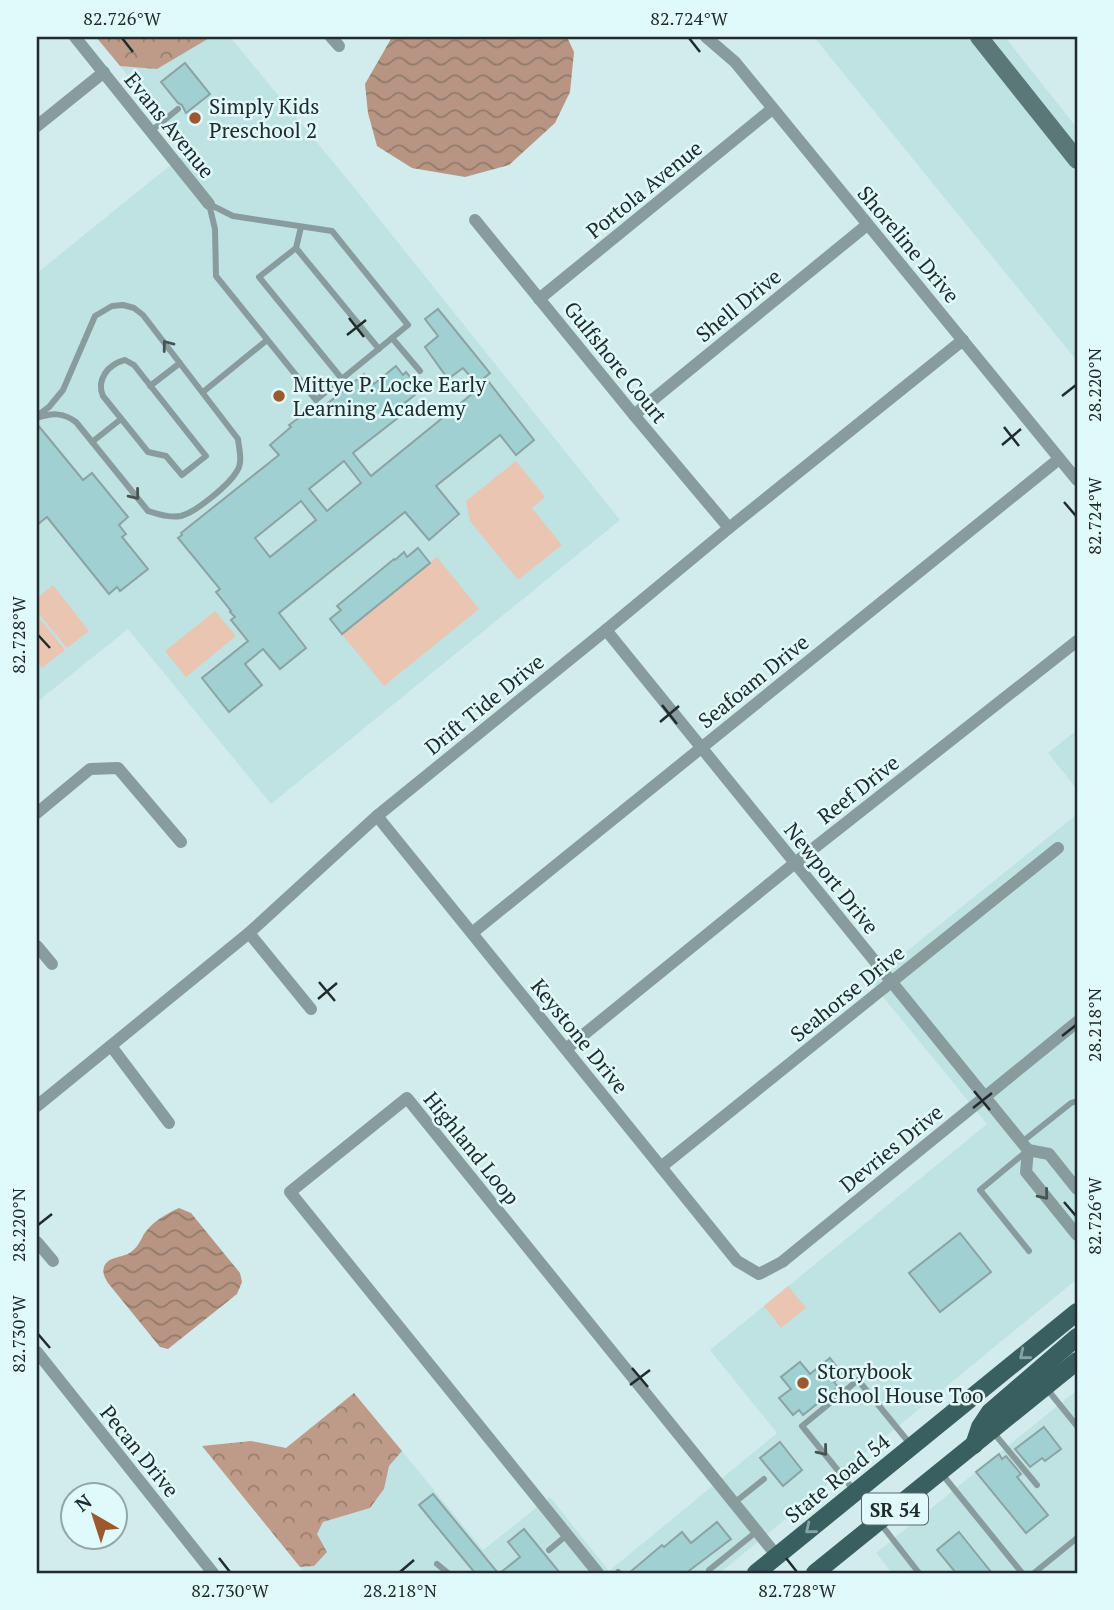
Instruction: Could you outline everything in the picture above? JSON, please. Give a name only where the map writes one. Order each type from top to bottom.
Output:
[{"type":"main road","points":[[979,37],[1076,156]]},
{"type":"main road","name":"State Road 54","points":[[756,1573],[1077,1312]]},
{"type":"main road","points":[[974,1445],[980,1427],[990,1412],[1077,1338]]},
{"type":"main road","name":"SR 54","points":[[815,1573],[1077,1361]]},
{"type":"street","name":"Evans Avenue","points":[[75,37],[209,204]]},
{"type":"street","name":"Shoreline Drive","points":[[706,37],[735,62],[1077,480]]},
{"type":"street","points":[[37,126],[104,72]]},
{"type":"street","name":"Portola Avenue","points":[[539,299],[772,109]]},
{"type":"street","name":"Gulfshore Court","points":[[475,220],[729,528]]},
{"type":"street","name":"Shell Drive","points":[[634,415],[867,225]]},
{"type":"street","name":"Drift Tide Drive","points":[[37,1106],[249,933],[377,816],[963,340]]},
{"type":"street","name":"Seafoam Drive","points":[[472,933],[1059,459]]},
{"type":"street","name":"Newport Drive","points":[[606,630],[1025,1146],[1049,1154],[1077,1189]]},
{"type":"street","name":"Reef Drive","points":[[566,1049],[795,863],[1077,641]]},
{"type":"street","points":[[37,813],[90,769],[118,768],[181,842]]},
{"type":"street","name":"Keystone Drive","points":[[377,816],[737,1261],[759,1274]]},
{"type":"street","name":"Seahorse Drive","points":[[660,1167],[1058,848]]},
{"type":"street","points":[[249,933],[311,1009]]},
{"type":"street","points":[[37,946],[52,964]]},
{"type":"street","name":"Devries Drive","points":[[759,1274],[782,1262],[1077,1022]]},
{"type":"street","points":[[111,1046],[169,1123]]},
{"type":"street","name":"Highland Loop","points":[[598,1573],[290,1192],[407,1098],[777,1556]]},
{"type":"street","name":"Newport Drive","points":[[1025,1146],[1026,1172],[1077,1235]]},
{"type":"street","points":[[37,1242],[53,1261]]},
{"type":"street","name":"Pecan Drive","points":[[37,1352],[214,1573]]},
{"type":"lane","points":[[151,131],[178,110]]},
{"type":"lane","points":[[209,204],[233,216],[332,231],[408,325],[316,400],[216,276],[215,229],[209,204]]},
{"type":"lane","points":[[301,227],[296,248],[259,277],[342,379]]},
{"type":"lane","points":[[296,248],[379,349]]},
{"type":"lane","points":[[123,305],[134,308],[143,315],[238,439],[239,470],[199,507],[182,516],[165,516],[148,511],[76,422],[67,415],[37,417],[63,390],[95,316],[112,306],[123,305]]},
{"type":"lane","points":[[392,338],[420,371]]},
{"type":"lane","points":[[203,392],[267,340]]},
{"type":"lane","points":[[125,360],[134,365],[206,456],[182,475],[166,456],[148,452],[121,419],[100,390],[105,373],[117,362],[125,360]]},
{"type":"lane","points":[[150,386],[180,363]]},
{"type":"lane","points":[[92,442],[121,419]]},
{"type":"lane","points":[[1029,1251],[980,1190],[1071,1103],[1077,1101]]},
{"type":"lane","points":[[856,1492],[802,1426],[858,1380],[912,1447]]},
{"type":"lane","points":[[1046,1387],[1075,1417],[1077,1426]]},
{"type":"lane","points":[[992,1430],[1037,1485]]},
{"type":"lane","points":[[941,1472],[1022,1573]]},
{"type":"lane","points":[[734,1503],[764,1479]]},
{"type":"lane","points":[[879,1522],[919,1573]]},
{"type":"lane","points":[[709,1570],[757,1531]]},
{"type":"lane","points":[[549,1550],[567,1535]]},
{"type":"lane","points":[[1034,1573],[1077,1538]]},
{"type":"lane","points":[[437,1564],[448,1573]]},
{"type":"shaded area","name":"Mittye P. Locke Early Learning Academy","points":[[211,37],[230,37],[620,520],[271,804],[128,629],[37,702],[37,273],[188,151],[120,66],[157,68]]},
{"type":"shaded area","points":[[814,37],[970,37],[1077,174],[1077,361]]},
{"type":"shaded area","points":[[989,37],[1005,37],[1077,128],[1077,147]]},
{"type":"shaded area","points":[[516,461],[545,497],[532,508],[562,545],[518,580],[470,521],[466,501]]},
{"type":"shaded area","points":[[437,557],[479,609],[384,686],[342,634]]},
{"type":"shaded area","points":[[53,585],[89,631],[67,648],[37,612],[37,598]]},
{"type":"shaded area","points":[[215,611],[236,636],[186,677],[165,651]]},
{"type":"shaded area","points":[[37,615],[65,650],[42,668],[37,661]]},
{"type":"shaded area","points":[[1077,730],[1077,789],[1048,753]]},
{"type":"shaded area","points":[[1077,814],[1077,1279],[720,1573],[306,1573],[300,1567],[314,1566],[317,1534],[323,1522],[370,1508],[384,1489],[389,1466],[402,1451],[483,1550],[550,1497],[609,1571],[777,1433],[710,1350],[987,1124],[870,981]]},
{"type":"shaded area","points":[[788,1286],[806,1308],[781,1328],[764,1306]]},
{"type":"shaded area","points":[[1077,1390],[1077,1573],[892,1573],[876,1553]]},
{"type":"green space","points":[[96,37],[211,37],[157,69],[120,66]]},
{"type":"green space","points":[[354,1393],[402,1451],[389,1466],[384,1489],[370,1508],[323,1522],[317,1534],[327,1552],[314,1566],[300,1567],[202,1446],[251,1441],[286,1448]]},
{"type":"water","points":[[392,37],[567,37],[574,52],[570,92],[555,123],[509,165],[465,177],[412,168],[377,146],[368,113],[365,84]]},
{"type":"water","points":[[179,1208],[191,1213],[240,1273],[242,1282],[237,1294],[168,1349],[160,1347],[108,1283],[103,1269],[112,1259],[133,1250],[155,1222]]},
{"type":"building","points":[[185,63],[210,94],[186,113],[161,82]]},
{"type":"building","points":[[438,309],[490,373],[477,384],[463,368],[448,379],[425,347],[438,336],[425,319]]},
{"type":"building","points":[[396,366],[403,375],[406,372],[418,386],[414,389],[417,393],[395,411],[399,417],[353,453],[371,476],[488,381],[534,440],[516,455],[500,435],[436,486],[459,514],[429,540],[405,512],[279,613],[306,648],[280,669],[263,649],[245,664],[262,685],[229,712],[202,678],[248,641],[231,620],[235,617],[216,592],[220,589],[178,538],[279,455],[270,445],[312,404],[318,411],[364,374],[374,384]],"holes":[[[344,461],[361,483],[327,511],[309,489]],[[301,501],[316,520],[270,557],[255,538]]]},
{"type":"building","points":[[37,424],[83,480],[92,473],[128,517],[119,525],[126,534],[122,537],[148,569],[120,591],[117,587],[109,594],[47,517],[37,525]]},
{"type":"building","points":[[418,548],[430,563],[342,634],[330,619],[341,610],[337,606],[394,559],[404,552],[407,557]]},
{"type":"building","points":[[960,1233],[991,1272],[940,1312],[909,1273]]},
{"type":"building","points":[[830,1358],[843,1375],[834,1382],[838,1387],[803,1415],[799,1410],[793,1415],[779,1398],[791,1389],[781,1377],[800,1362],[810,1374]]},
{"type":"building","points":[[1044,1427],[1061,1449],[1045,1461],[1042,1458],[1030,1467],[1015,1449]]},
{"type":"building","points":[[780,1442],[802,1470],[783,1486],[760,1458]]},
{"type":"building","points":[[999,1454],[1002,1459],[1006,1456],[1021,1474],[1017,1477],[1048,1515],[1026,1533],[976,1472]]},
{"type":"building","points":[[433,1494],[498,1573],[475,1573],[419,1505]]},
{"type":"building","points":[[717,1522],[731,1539],[686,1573],[629,1573],[682,1532],[691,1543]]},
{"type":"building","points":[[524,1529],[560,1573],[500,1573],[520,1557],[508,1542]]},
{"type":"building","points":[[959,1532],[992,1573],[956,1573],[937,1550]]},
{"type":"place","name":"Simply Kids Preschool 2","points":[[195,118]]},
{"type":"place","name":"Mittye P. Locke Early Learning Academy","points":[[279,396]]},
{"type":"place","name":"Storybook School House Too","points":[[803,1383]]}]
